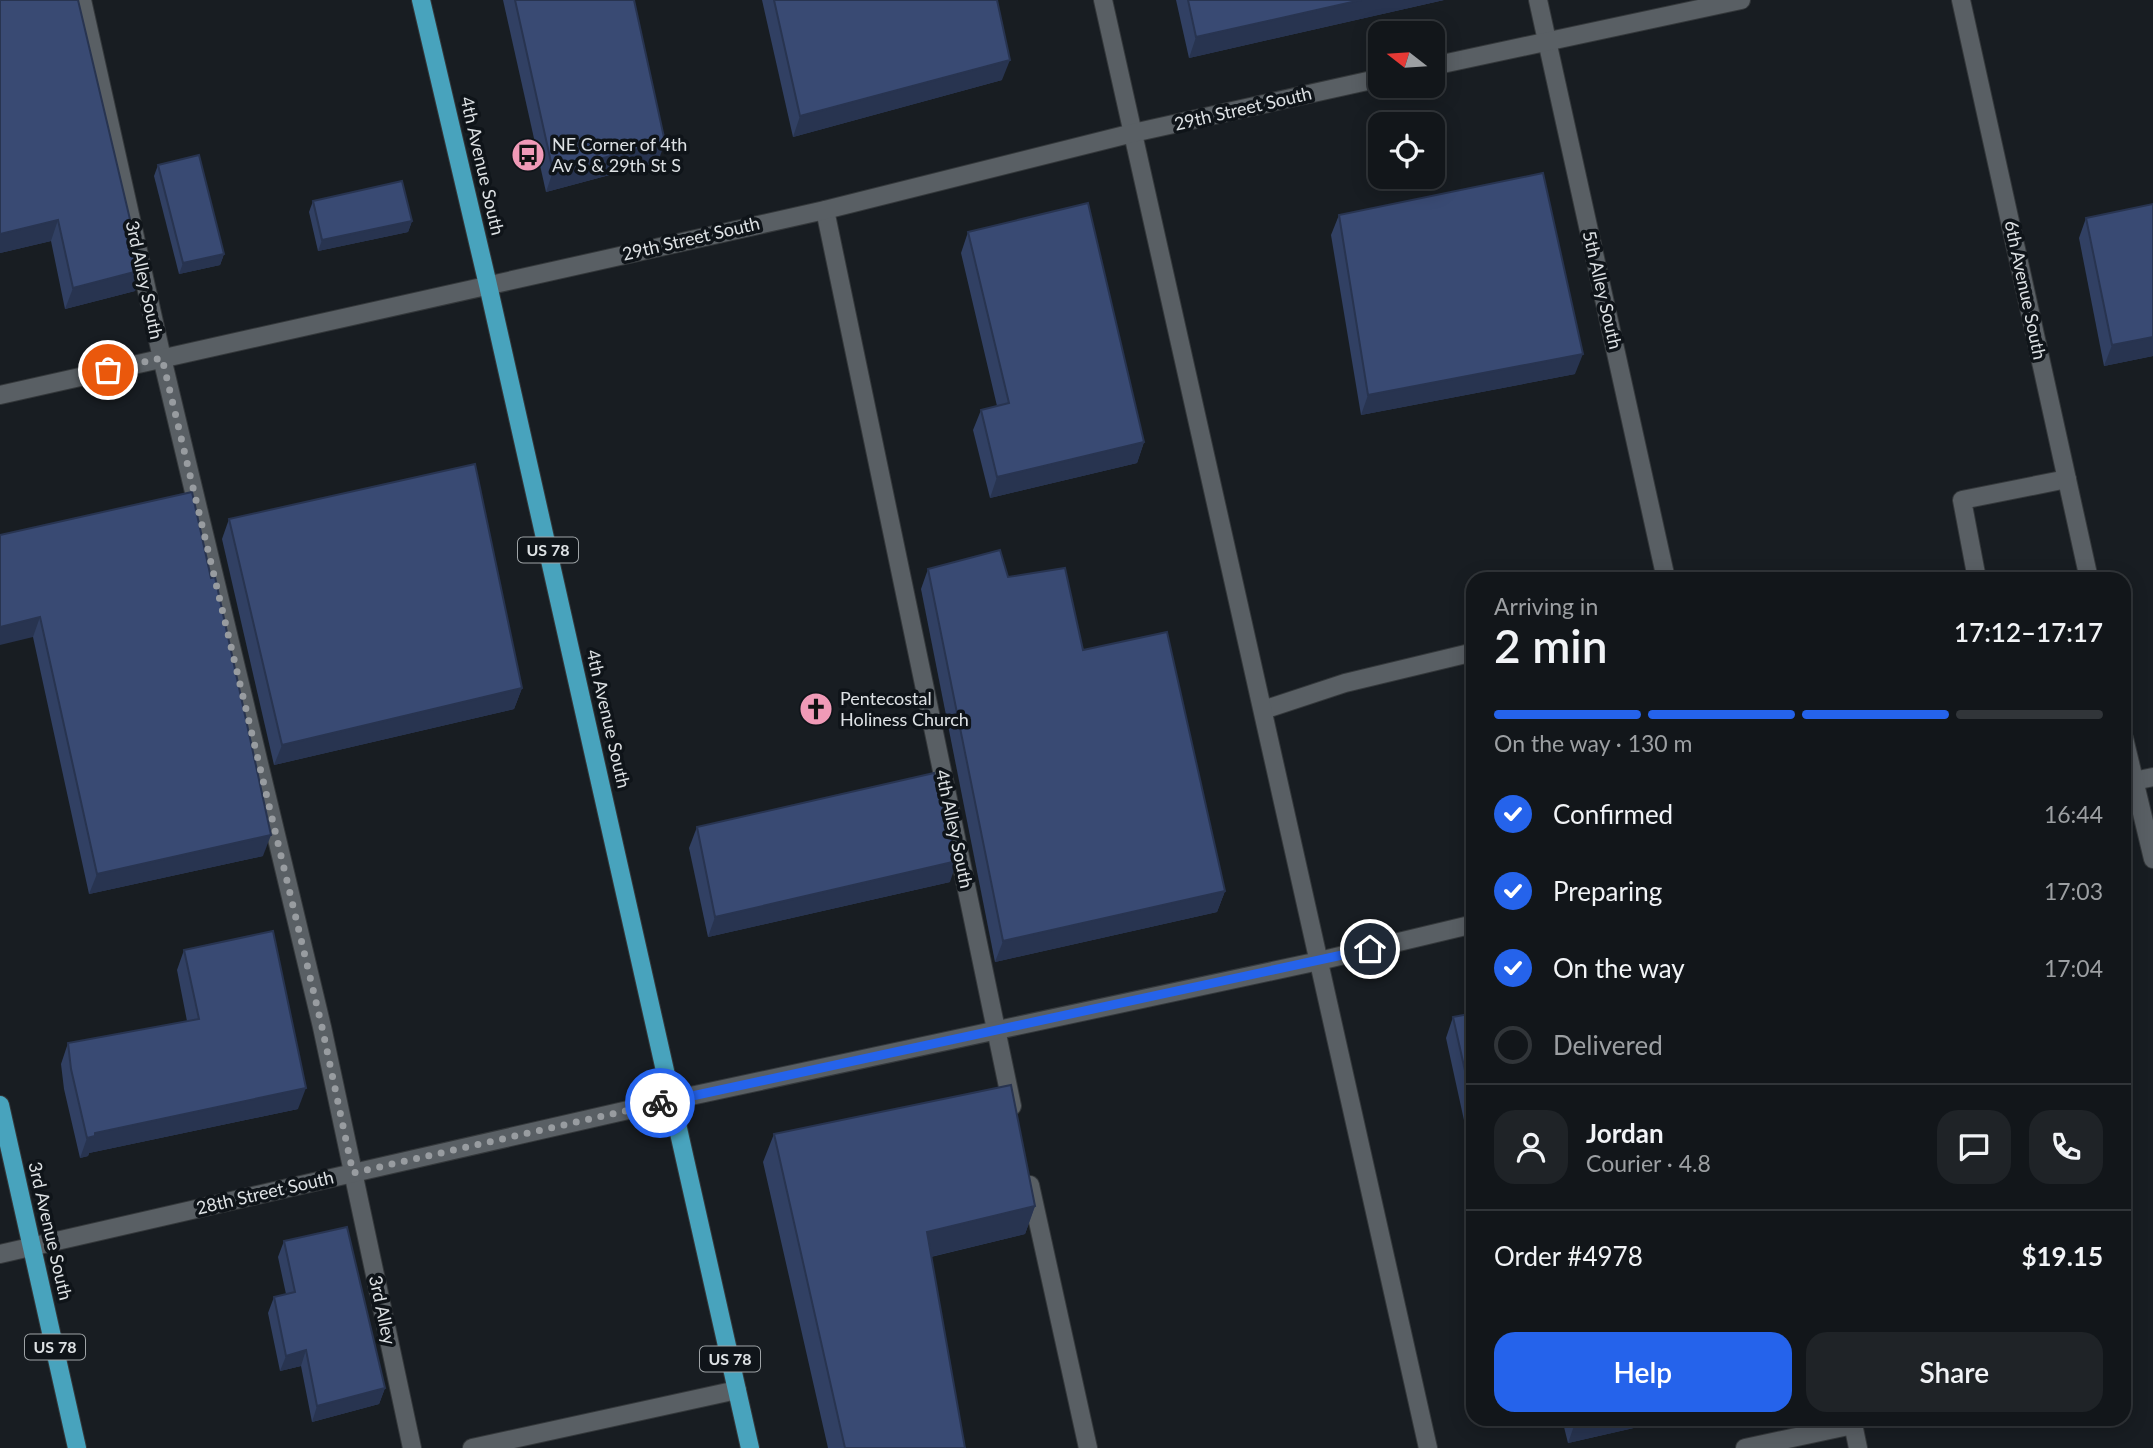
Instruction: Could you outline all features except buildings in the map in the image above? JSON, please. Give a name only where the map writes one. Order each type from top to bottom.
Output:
[{"type":"main road","name":"4th Avenue South","points":[[421,0],[488,285],[750,1448]]},
{"type":"main road","name":"3rd Avenue South","points":[[0,1105],[77,1448]]},
{"type":"street","name":"3rd Alley South","points":[[82,0],[162,358],[319,1014],[353,1173]]},
{"type":"street","points":[[1103,0],[1428,1448]]},
{"type":"street","name":"5th Alley South","points":[[1538,0],[1664,572]]},
{"type":"street","points":[[1446,63],[1741,0]]},
{"type":"street","name":"6th Avenue South","points":[[1961,0],[2087,572]]},
{"type":"street","name":"29th Street South","points":[[0,395],[825,209],[1133,133],[1368,81]]},
{"type":"street","name":"4th Alley South","points":[[825,209],[1016,1124]]},
{"type":"street","points":[[1976,572],[1962,500],[2067,479]]},
{"type":"street","points":[[1263,710],[1345,683],[1466,654]]},
{"type":"street","points":[[2131,782],[2153,777]]},
{"type":"street","points":[[2131,788],[2153,859]]},
{"type":"street","name":"28th Street South","points":[[0,1254],[673,1100],[1319,961],[1466,926]]},
{"type":"street","points":[[1025,1165],[1088,1448]]},
{"type":"street","name":"3rd Alley","points":[[353,1173],[412,1448]]},
{"type":"street","points":[[472,1448],[737,1390]]},
{"type":"street","points":[[1745,1448],[1836,1426]]},
{"type":"street","points":[[1854,1426],[1858,1448]]},
{"type":"way so far","points":[[108,370],[162,358],[322,1027],[353,1173],[660,1103]]},
{"type":"place","name":"NE Corner of 4th Av S & 29th St S","points":[[528,155]]},
{"type":"place","name":"Pentecostal Holiness Church","points":[[816,709]]},
{"type":"route","points":[[660,1103],[1370,949]]}]
